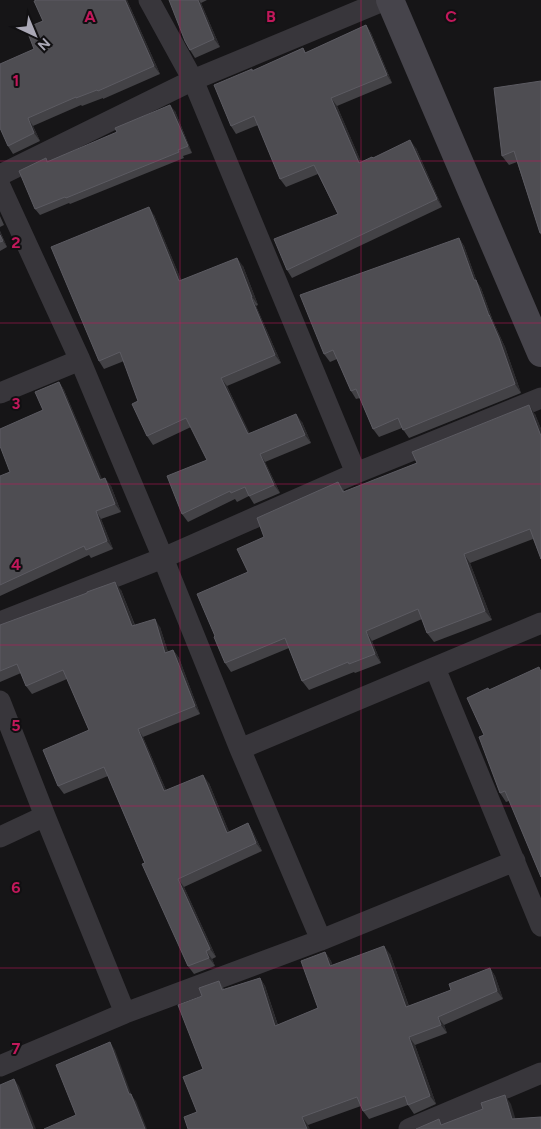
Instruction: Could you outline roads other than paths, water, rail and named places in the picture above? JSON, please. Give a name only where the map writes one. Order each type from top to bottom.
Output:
[{"type":"main road","points":[[390,0],[541,353]]},
{"type":"street","points":[[149,0],[193,80],[356,474]]},
{"type":"street","points":[[0,175],[193,80],[385,0]]},
{"type":"street","points":[[0,186],[80,360],[240,749],[321,940]]},
{"type":"street","points":[[0,393],[80,360]]},
{"type":"street","points":[[0,622],[163,558],[356,474],[541,398]]},
{"type":"street","points":[[240,749],[541,624]]},
{"type":"street","points":[[435,668],[541,926]]},
{"type":"street","points":[[0,701],[125,1013]]},
{"type":"street","points":[[0,837],[45,816]]},
{"type":"street","points":[[0,1066],[125,1013],[321,940],[515,861]]},
{"type":"street","points":[[409,1129],[541,1073]]}]
